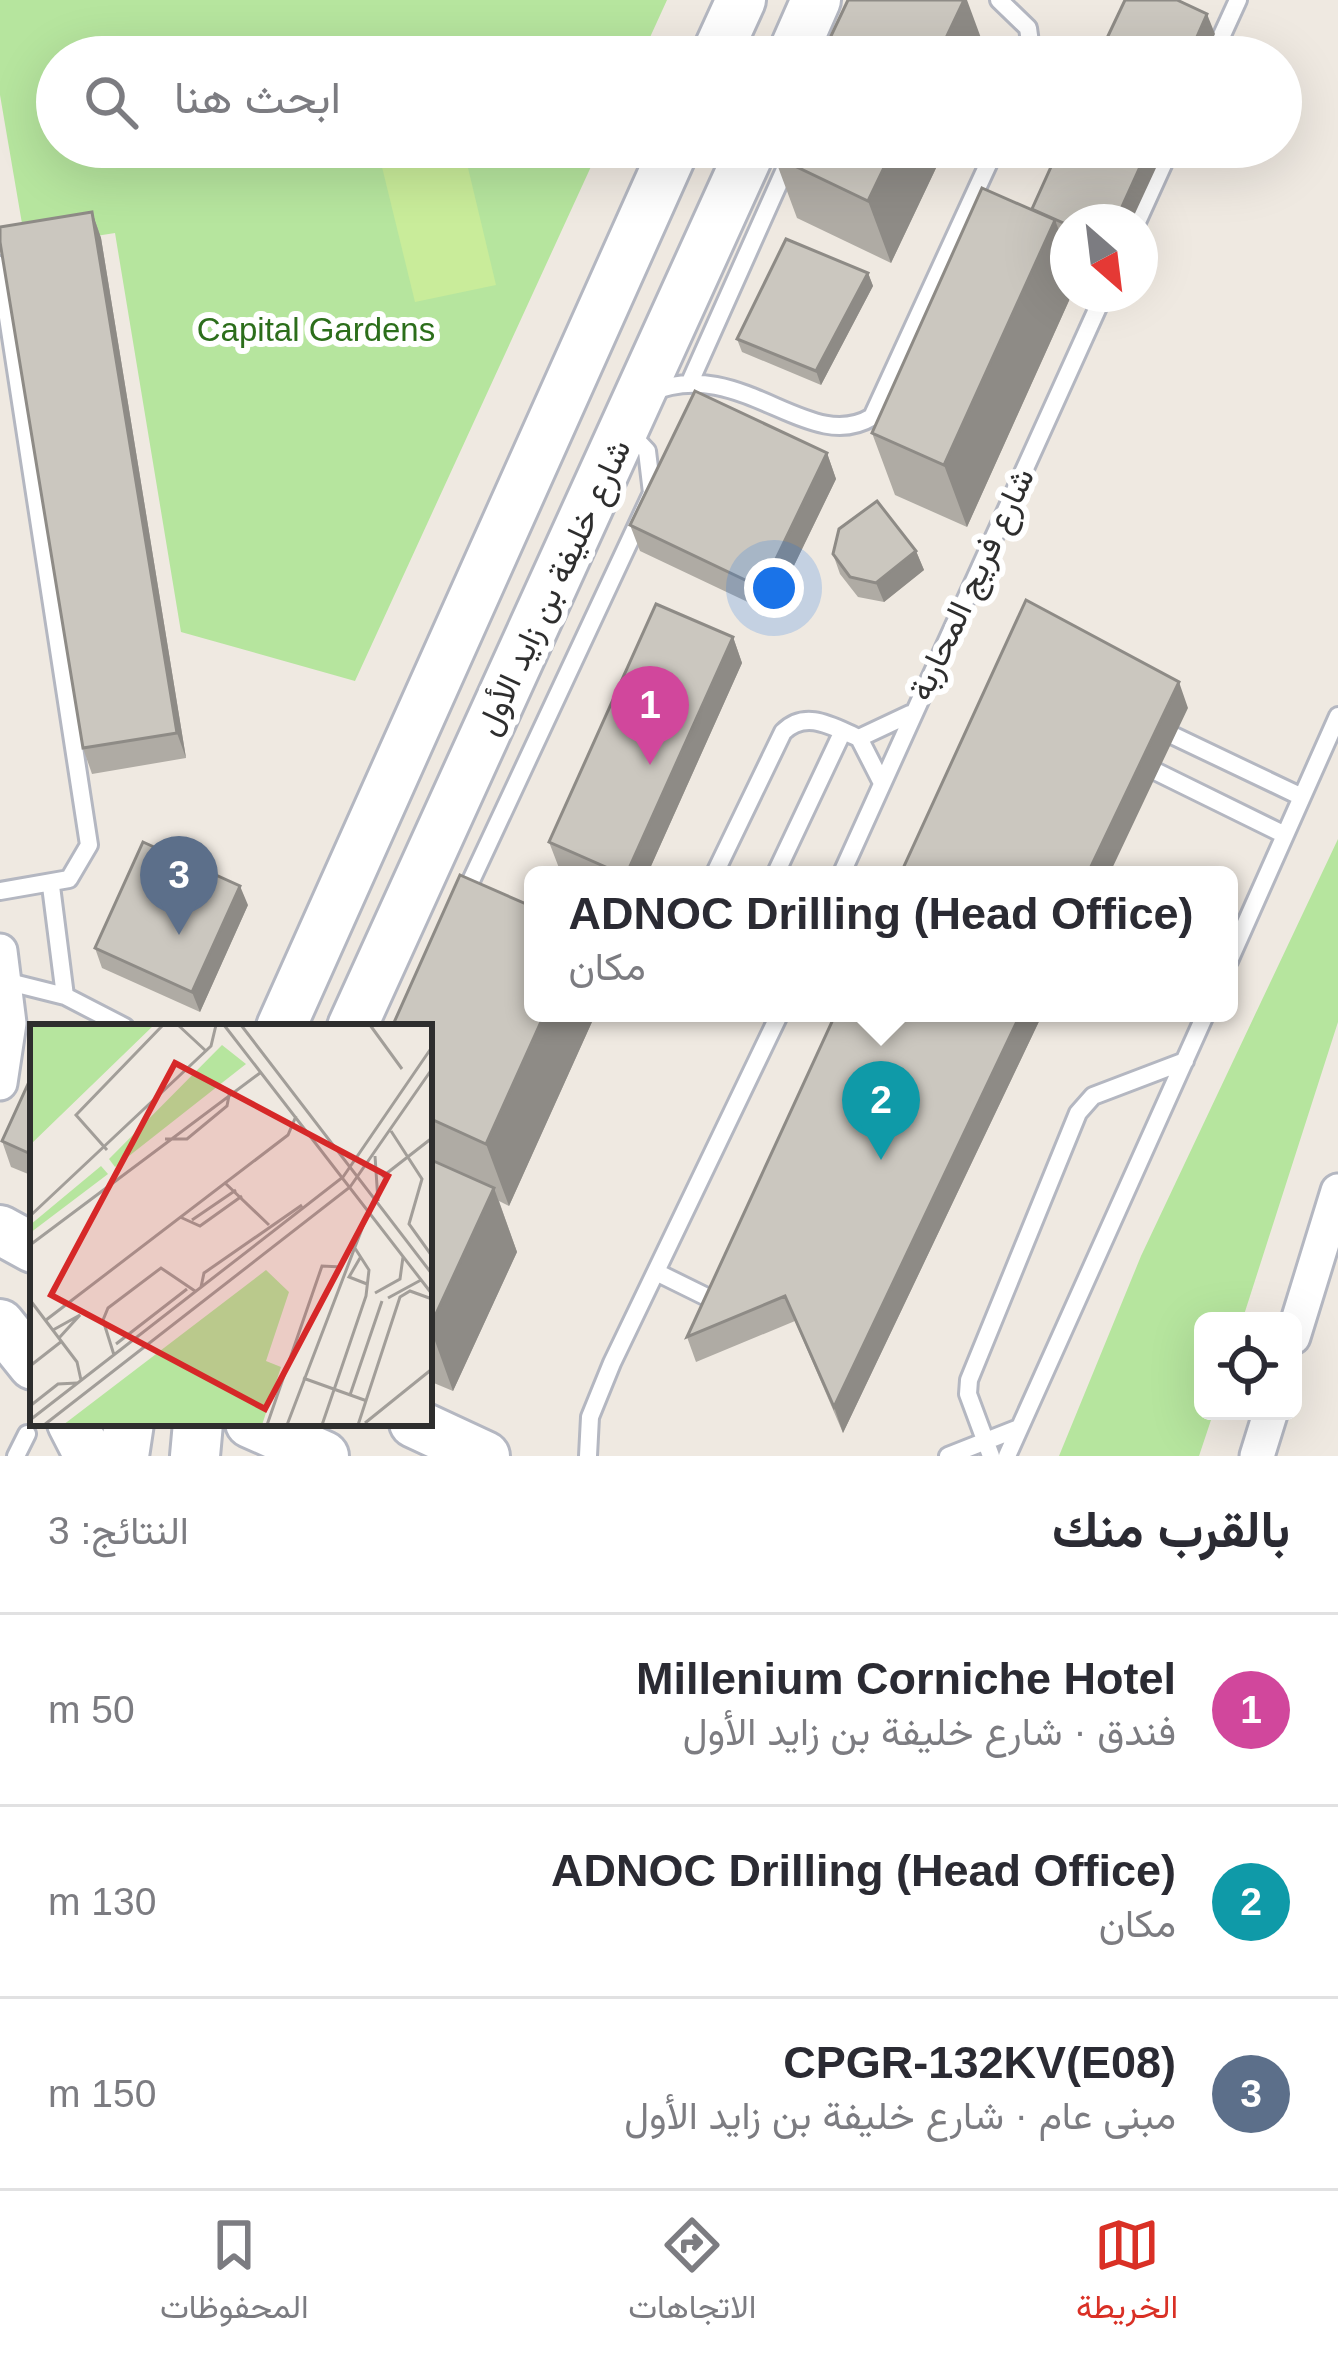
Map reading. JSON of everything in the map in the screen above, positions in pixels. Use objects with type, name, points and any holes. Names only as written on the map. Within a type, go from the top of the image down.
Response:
[{"type":"main road","points":[[725,36],[741,0]]},
{"type":"main road","points":[[800,36],[816,0]]},
{"type":"main road","name":"شارع خليفة بن زايد الأول","points":[[282,1024],[666,168]]},
{"type":"main road","name":"شارع خليفة بن زايد الأول","points":[[353,1024],[743,168]]},
{"type":"main road","points":[[0,1303],[30,1318]]},
{"type":"main road","points":[[0,1324],[30,1361]]},
{"type":"main road","points":[[124,1456],[129,1426]]},
{"type":"main road","points":[[195,1456],[198,1426]]},
{"type":"main road","points":[[257,1426],[324,1456]]},
{"type":"main road","points":[[420,1426],[485,1456]]},
{"type":"main road","points":[[49,1428],[88,1456]]},
{"type":"street","points":[[0,1083],[2,966]]},
{"type":"street","points":[[1301,1312],[1338,1191]]},
{"type":"street","points":[[1257,1456],[1267,1420]]},
{"type":"lane","points":[[999,0],[1028,28],[1029,36]]},
{"type":"lane","points":[[1222,36],[1238,0]]},
{"type":"lane","points":[[690,382],[786,168]]},
{"type":"lane","points":[[449,928],[652,493],[647,452],[634,412],[690,382],[739,389],[828,428],[858,425],[872,417],[987,168]]},
{"type":"lane","points":[[1145,204],[1161,168]]},
{"type":"lane","points":[[0,265],[89,845],[79,870],[51,886],[0,891]]},
{"type":"lane","name":"شارع فريج المحاربة","points":[[845,866],[1096,312]]},
{"type":"lane","points":[[718,866],[788,726],[811,720],[851,734],[910,714]]},
{"type":"lane","points":[[1238,941],[1336,728]]},
{"type":"lane","points":[[851,734],[880,782]]},
{"type":"lane","points":[[780,866],[851,734]]},
{"type":"lane","points":[[1174,736],[1302,797]]},
{"type":"lane","points":[[1157,772],[1285,835]]},
{"type":"lane","points":[[51,886],[65,996]]},
{"type":"lane","points":[[458,908],[487,899]]},
{"type":"lane","points":[[2,966],[119,1024]]},
{"type":"lane","points":[[588,1456],[597,1398],[776,1022]]},
{"type":"lane","points":[[1007,1456],[1202,1022]]},
{"type":"lane","points":[[988,1449],[968,1394],[969,1380],[1078,1113],[1093,1096],[1185,1061]]},
{"type":"lane","points":[[656,1273],[723,1305]]},
{"type":"lane","points":[[16,1456],[49,1428]]},
{"type":"lane","points":[[949,1456],[988,1449],[1019,1428]]},
{"type":"green space","name":"Capital Gardens","points":[[0,0],[667,0],[651,36],[36,36],[36,168],[590,168],[355,681],[181,632],[115,233],[26,247],[0,95]]},
{"type":"green space","points":[[382,168],[468,168],[496,285],[415,302]]},
{"type":"green space","points":[[1338,839],[1338,1022],[1245,1312],[1194,1312],[1194,1420],[1211,1420],[1199,1456],[1059,1456],[1141,1256]]},
{"type":"building","points":[[848,0],[964,0],[947,36],[831,36]]},
{"type":"building","points":[[1125,0],[1177,0],[1207,14],[1197,36],[1108,36]]},
{"type":"building","points":[[799,168],[884,168],[868,201]]},
{"type":"building","points":[[1051,168],[1139,168],[1123,204],[1050,204],[1050,217],[1032,209]]},
{"type":"building","points":[[982,188],[1050,218],[1050,231],[944,465],[872,433]]},
{"type":"building","points":[[92,212],[177,733],[83,748],[0,227]]},
{"type":"building","points":[[786,239],[868,273],[816,371],[737,339]]},
{"type":"building","points":[[695,391],[827,453],[762,588],[630,525]]},
{"type":"building","points":[[877,501],[916,551],[876,583],[850,577],[833,554],[839,529]]},
{"type":"building","points":[[1026,600],[1179,682],[1091,866],[904,866]]},
{"type":"building","points":[[656,604],[733,637],[630,866],[604,866],[549,842]]},
{"type":"building","points":[[143,842],[240,886],[192,992],[95,948]]},
{"type":"building","points":[[460,875],[524,903],[524,1022],[541,1022],[486,1144],[432,1119],[432,1024],[393,1024]]},
{"type":"building","points":[[832,1022],[1017,1022],[834,1407],[785,1296],[687,1337]]},
{"type":"building","points":[[30,1080],[30,1154],[2,1141]]},
{"type":"building","points":[[432,1160],[494,1188],[432,1323]]},
{"type":"place","name":"Millenium Corniche Hotel","points":[[650,765]]},
{"type":"place","name":"CPGR-132KV(E08)","points":[[179,935]]},
{"type":"place","name":"ADNOC Drilling (Head Office)","points":[[881,1160]]}]
